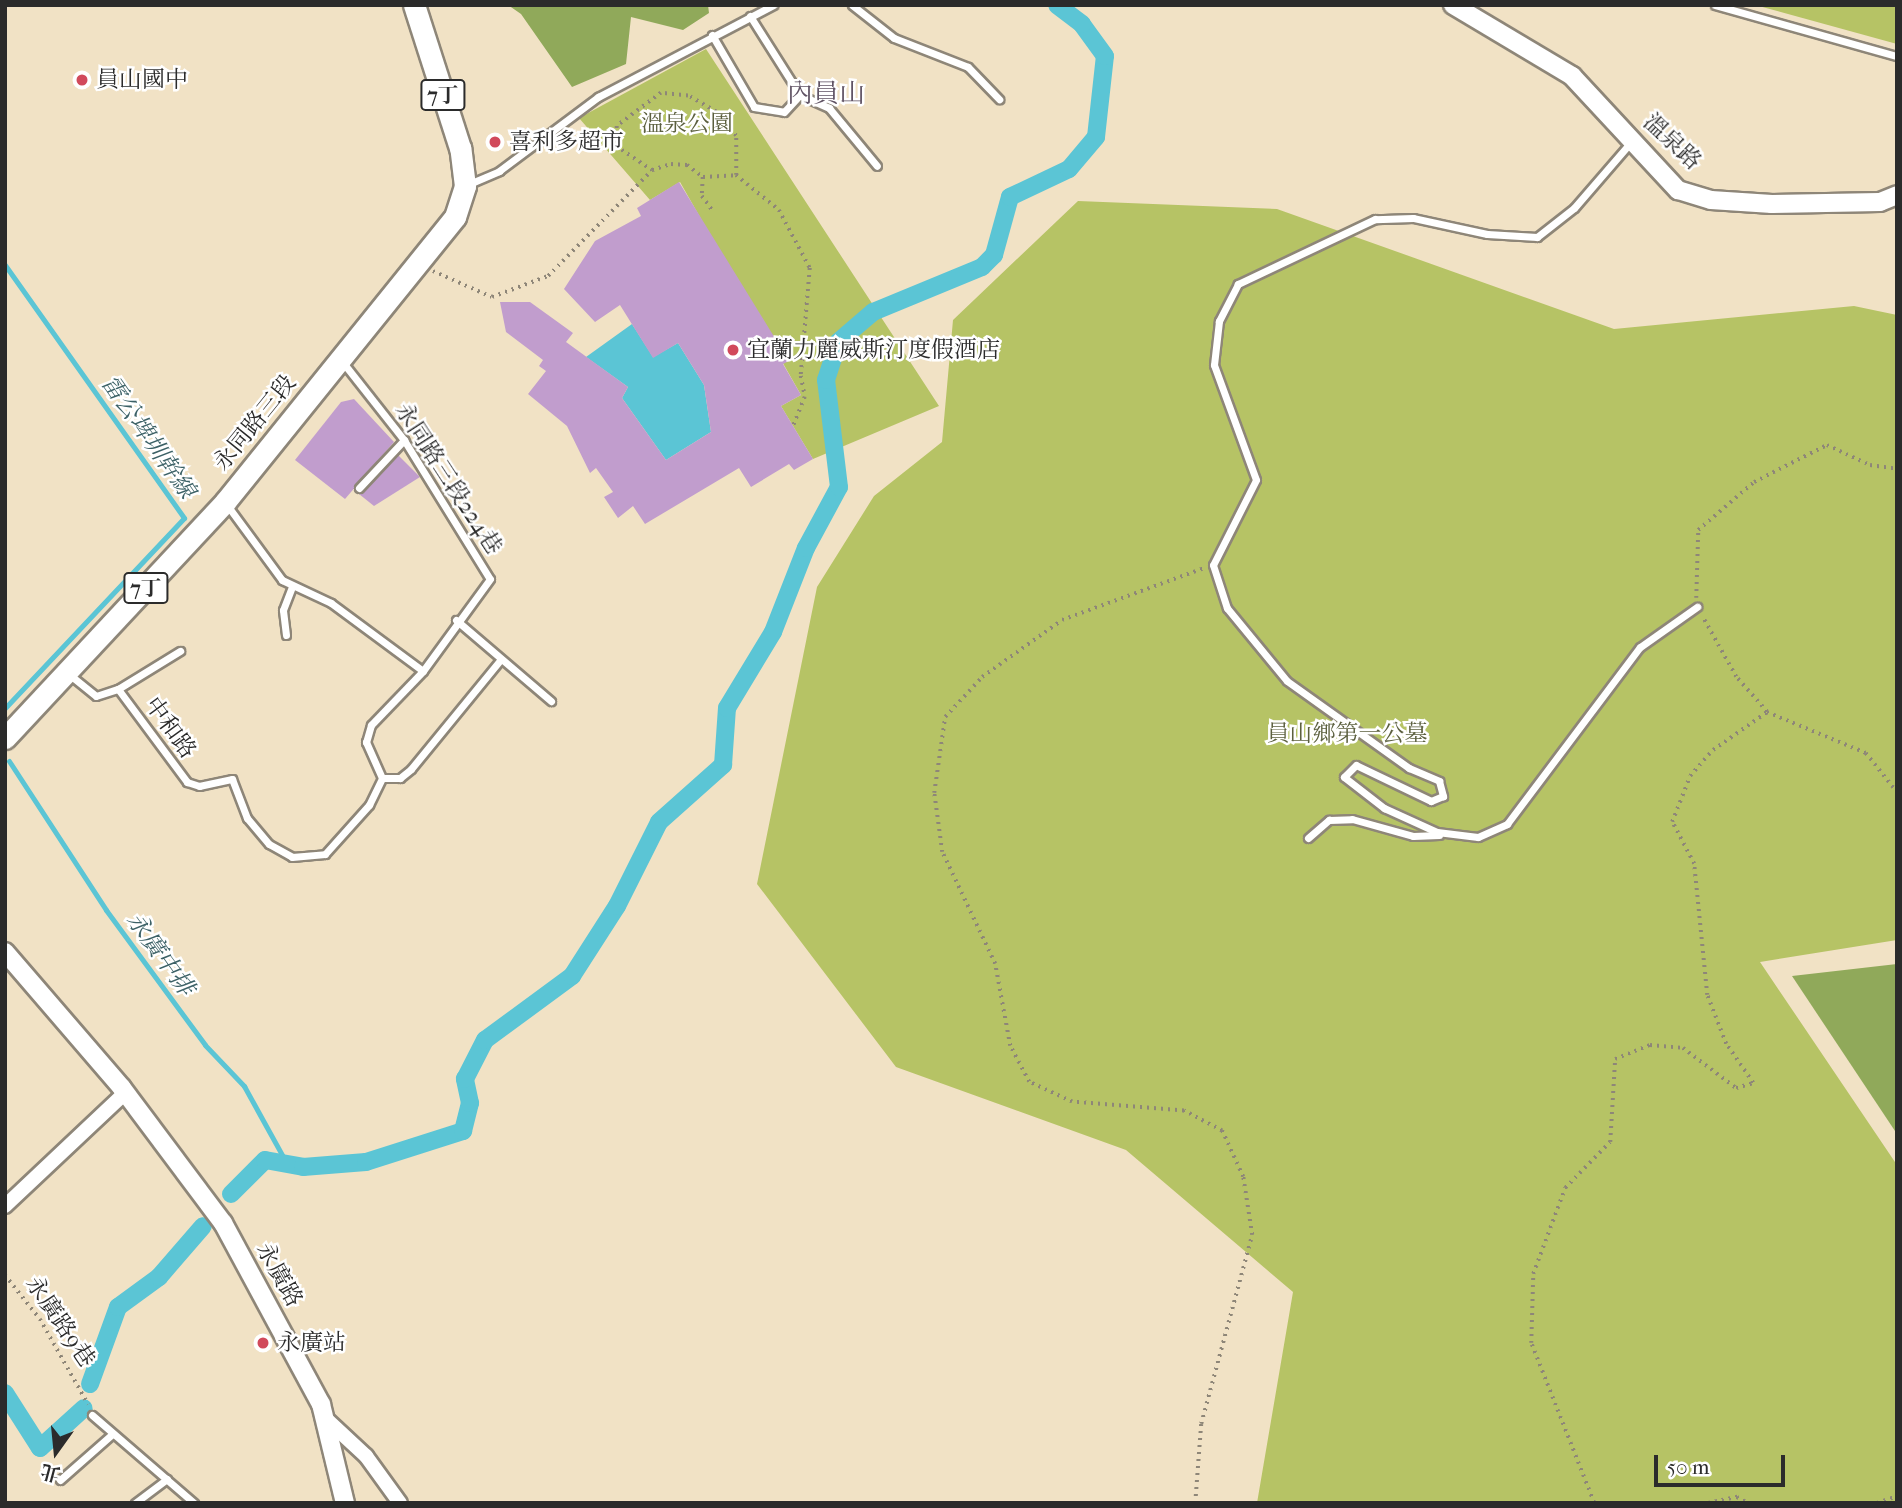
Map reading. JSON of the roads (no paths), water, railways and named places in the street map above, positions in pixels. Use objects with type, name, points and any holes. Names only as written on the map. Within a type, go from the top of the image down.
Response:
[{"type":"main road","name":"7丁","points":[[412,7],[460,148],[465,186]]},
{"type":"main road","name":"永同路三段","points":[[5,738],[225,502],[419,265],[455,217],[465,186]]},
{"type":"street","name":"溫泉路","points":[[1452,5],[1572,76],[1678,190],[1711,200],[1880,202],[1897,195]]},
{"type":"street","name":"永廣路","points":[[5,953],[125,1093],[223,1223],[325,1418],[345,1503]]},
{"type":"street","points":[[5,1206],[125,1093]]},
{"type":"street","points":[[325,1418],[366,1456],[400,1503]]},
{"type":"lane","points":[[465,186],[499,171],[598,97],[773,5]]},
{"type":"lane","points":[[852,5],[894,38],[968,67],[999,99]]},
{"type":"lane","points":[[1715,5],[1897,56]]},
{"type":"lane","points":[[750,16],[800,96],[830,108],[877,166]]},
{"type":"lane","points":[[712,35],[754,107],[784,112],[800,96]]},
{"type":"lane","points":[[1454,834],[1384,808],[1344,777],[1356,765],[1431,801],[1443,796],[1440,781],[1409,768],[1287,681],[1227,608],[1213,565],[1237,527],[1256,480],[1214,365],[1219,321],[1238,284],[1375,219],[1413,218],[1487,234],[1538,237],[1574,208],[1631,142]]},
{"type":"lane","name":"永同路三段224巷","points":[[340,359],[404,440],[490,579],[456,621]]},
{"type":"lane","points":[[359,488],[404,440]]},
{"type":"lane","points":[[225,502],[292,587],[331,603],[423,671]]},
{"type":"lane","points":[[286,635],[283,610],[292,587]]},
{"type":"lane","points":[[1308,838],[1329,820],[1352,818],[1413,836],[1454,834],[1478,837],[1507,824],[1640,647],[1697,607]]},
{"type":"lane","points":[[501,659],[411,769],[400,778],[382,778],[366,742],[371,725],[423,671],[456,621],[551,701]]},
{"type":"lane","points":[[118,689],[180,650]]},
{"type":"lane","name":"中和路","points":[[66,672],[96,696],[118,689],[187,782],[199,786],[232,779],[247,818],[269,844],[292,857],[325,854],[369,806],[382,778]]},
{"type":"lane","points":[[92,1415],[111,1435],[193,1502]]},
{"type":"lane","points":[[60,1480],[111,1435]]},
{"type":"lane","points":[[135,1503],[167,1479]]},
{"type":"water","points":[[632,324],[653,357],[678,343],[704,385],[711,432],[666,460],[622,398],[628,387],[586,357]]},
{"type":"waterway","points":[[231,1194],[265,1160],[303,1167],[366,1162],[463,1131],[470,1103],[465,1079],[485,1040],[572,976],[617,906],[659,822],[723,765],[727,708],[773,632],[806,548],[839,487],[826,380],[838,342],[873,312],[982,267],[994,255],[1010,197],[1069,169],[1096,137],[1105,56],[1082,24],[1057,5]]},
{"type":"waterway","name":"雷公埤圳幹線","points":[[5,265],[184,518],[5,708]]},
{"type":"waterway","name":"永廣中排","points":[[9,761],[106,910],[205,1045],[244,1086],[287,1164]]},
{"type":"waterway","points":[[90,1384],[118,1307],[159,1277],[203,1226]]},
{"type":"waterway","points":[[5,1393],[40,1448],[84,1408]]},
{"type":"place","name":"員山國中","points":[[82,80]]},
{"type":"place","name":"喜利多超市","points":[[495,142]]},
{"type":"place","name":"宜蘭力麗威斯汀度假酒店","points":[[733,350]]},
{"type":"place","name":"永廣站","points":[[263,1343]]},
{"type":"district","name":"內員山","points":[[826,94]]},
{"type":"park label","name":"溫泉公園","points":[[687,124]]},
{"type":"park label","name":"員山鄉第一公墓","points":[[1347,734]]}]
